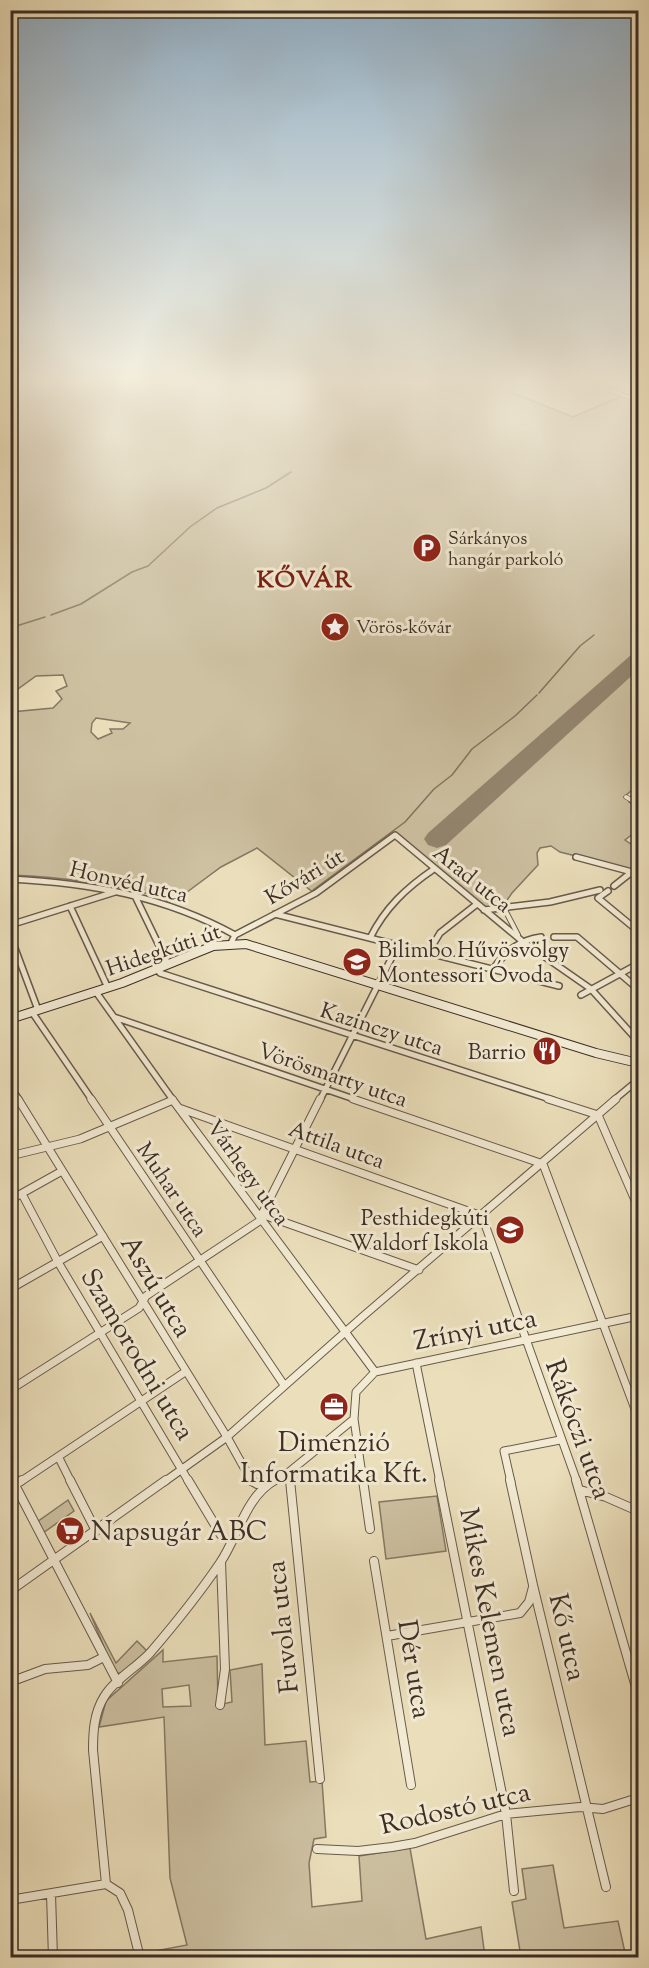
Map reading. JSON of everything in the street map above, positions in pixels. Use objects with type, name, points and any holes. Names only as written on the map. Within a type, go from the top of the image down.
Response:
[{"type":"main road","name":"Hidegkúti út","points":[[10,1018],[97,993],[158,970],[204,949],[231,943],[252,945],[604,1055],[639,1063]]},
{"type":"street","points":[[626,797],[639,803]]},
{"type":"street","name":"Arad utca","points":[[395,835],[484,910],[591,989],[639,1041]]},
{"type":"street","name":"Kővári út","points":[[235,935],[316,893],[395,835]]},
{"type":"street","points":[[576,857],[632,872]]},
{"type":"street","points":[[614,886],[639,867]]},
{"type":"street","points":[[370,938],[389,904],[402,891],[434,869]]},
{"type":"street","name":"Honvéd utca","points":[[10,879],[44,880],[116,891],[183,908],[235,935]]},
{"type":"street","points":[[484,910],[550,902],[600,890]]},
{"type":"street","points":[[10,925],[116,891]]},
{"type":"street","points":[[608,891],[598,898],[639,931]]},
{"type":"street","points":[[135,896],[168,964]]},
{"type":"street","points":[[428,953],[440,933],[477,904]]},
{"type":"street","points":[[70,906],[108,988]]},
{"type":"street","points":[[504,908],[520,938]]},
{"type":"street","points":[[275,914],[559,986]]},
{"type":"street","name":"Muhar utca","points":[[10,935],[34,1012],[109,1128],[284,1385]]},
{"type":"street","points":[[231,943],[235,935]]},
{"type":"street","points":[[493,969],[505,952],[520,938],[541,937]]},
{"type":"street","points":[[554,937],[577,937],[639,989]]},
{"type":"street","points":[[10,1390],[139,1308],[146,1296],[261,1217],[398,945]]},
{"type":"street","points":[[581,995],[639,964]]},
{"type":"street","name":"Kazinczy utca","points":[[158,970],[352,1036],[598,1115]]},
{"type":"street","name":"Várhegy utca","points":[[97,993],[112,1017],[375,1372]]},
{"type":"street","name":"Vörösmarty utca","points":[[112,1017],[543,1164]]},
{"type":"street","points":[[632,1033],[639,1029]]},
{"type":"street","points":[[10,1591],[55,1562],[227,1437],[284,1385],[639,1080]]},
{"type":"street","name":"Aszú utca","points":[[10,1086],[254,1484],[280,1476]]},
{"type":"street","points":[[10,1156],[49,1148],[109,1128],[173,1100]]},
{"type":"street","name":"Attila utca","points":[[179,1108],[482,1216]]},
{"type":"street","points":[[598,1115],[639,1207]]},
{"type":"street","points":[[543,1164],[639,1417]]},
{"type":"street","points":[[10,1200],[62,1171]]},
{"type":"street","name":"Szamorodni utca","points":[[22,1194],[58,1262],[221,1535]]},
{"type":"street","name":"Rákóczi utca","points":[[482,1216],[560,1440],[580,1490],[639,1694]]},
{"type":"street","points":[[261,1217],[419,1270]]},
{"type":"street","points":[[10,1289],[103,1236]]},
{"type":"street","name":"Zrínyi utca","points":[[375,1372],[639,1316]]},
{"type":"street","name":"Mikes Kelemen utca","points":[[416,1363],[506,1814],[514,1891]]},
{"type":"street","points":[[118,1683],[13,1486],[59,1458],[185,1372]]},
{"type":"street","points":[[370,1529],[354,1419],[356,1392],[375,1372]]},
{"type":"street","points":[[106,1884],[93,1730],[98,1707],[105,1695],[148,1654],[220,1562],[253,1501],[268,1484],[289,1472],[354,1419]]},
{"type":"street","name":"Kő utca","points":[[560,1440],[504,1451],[533,1585],[606,1887]]},
{"type":"street","points":[[59,1458],[96,1531]]},
{"type":"street","name":"Fuvola utca","points":[[289,1472],[320,1779]]},
{"type":"street","points":[[580,1490],[606,1497],[639,1511]]},
{"type":"street","name":"Dér utca","points":[[374,1561],[411,1785]]},
{"type":"street","points":[[220,1562],[225,1669],[220,1705]]},
{"type":"street","points":[[387,1636],[520,1613],[529,1602],[533,1585]]},
{"type":"street","points":[[10,1682],[32,1672],[58,1667],[92,1665],[104,1657]]},
{"type":"street","name":"Rodostó utca","points":[[316,1849],[358,1851],[415,1843],[506,1814],[586,1808],[603,1809],[639,1798]]},
{"type":"street","points":[[10,1900],[106,1884],[120,1893],[128,1910],[140,1958]]},
{"type":"street","points":[[51,1894],[53,1958]]},
{"type":"shaded area","points":[[11,476],[638,476],[638,785],[624,797],[638,805],[638,830],[625,840],[638,849],[638,865],[631,870],[560,852],[551,846],[540,848],[537,853],[538,865],[503,906],[485,909],[395,834],[314,893],[257,848],[221,867],[175,901],[170,899],[170,903],[161,901],[161,897],[143,892],[105,885],[68,879],[11,875],[11,712],[53,708],[62,699],[56,691],[67,686],[63,675],[36,676],[11,694]],"holes":[[[96,718],[130,723],[123,729],[110,729],[112,733],[98,739],[91,732],[92,723]]]},
{"type":"shaded area","points":[[437,1496],[446,1551],[386,1559],[379,1502]]},
{"type":"shaded area","points":[[68,1500],[74,1511],[43,1533],[37,1522]]},
{"type":"shaded area","points":[[90,1613],[116,1663],[137,1641],[149,1653],[123,1675],[114,1671]]},
{"type":"shaded area","points":[[163,1650],[163,1662],[217,1656],[218,1705],[232,1702],[230,1670],[262,1664],[265,1745],[306,1741],[310,1782],[322,1781],[326,1837],[314,1839],[309,1863],[312,1907],[362,1901],[359,1856],[410,1848],[426,1939],[481,1927],[485,1957],[140,1957],[139,1954],[187,1945],[170,1878],[164,1717],[99,1727],[106,1701]],"holes":[[[189,1685],[191,1706],[163,1707],[162,1689]]]},
{"type":"shaded area","points":[[553,1865],[564,1928],[618,1921],[626,1957],[521,1957],[512,1902],[526,1899],[522,1869]]},
{"type":"waterway","points":[[51,615],[81,604],[132,572],[148,566],[190,527],[217,508],[266,488],[285,476]]},
{"type":"waterway","points":[[10,628],[45,617]]},
{"type":"waterway","points":[[539,693],[580,646],[594,635]]},
{"type":"waterway","points":[[313,890],[405,822],[434,789],[452,775],[472,749],[515,716],[537,695]]},
{"type":"waterway","points":[[239,936],[275,918]]},
{"type":"runway","points":[[437,839],[638,659]]},
{"type":"place","name":"Sárkányos hangár parkoló","points":[[427,548]]},
{"type":"place","name":"Vörös-kővár","points":[[335,627]]},
{"type":"place","name":"Bilimbo Hűvösvölgy Montessori Óvoda","points":[[357,962]]},
{"type":"place","name":"Barrio","points":[[547,1051]]},
{"type":"place","name":"Pesthidegkúti Waldorf Iskola","points":[[510,1230]]},
{"type":"place","name":"Dimenzió Informatika Kft.","points":[[334,1407]]},
{"type":"place","name":"Napsugár ABC","points":[[70,1531]]},
{"type":"district","name":"KŐVÁR","points":[[305,579]]}]
